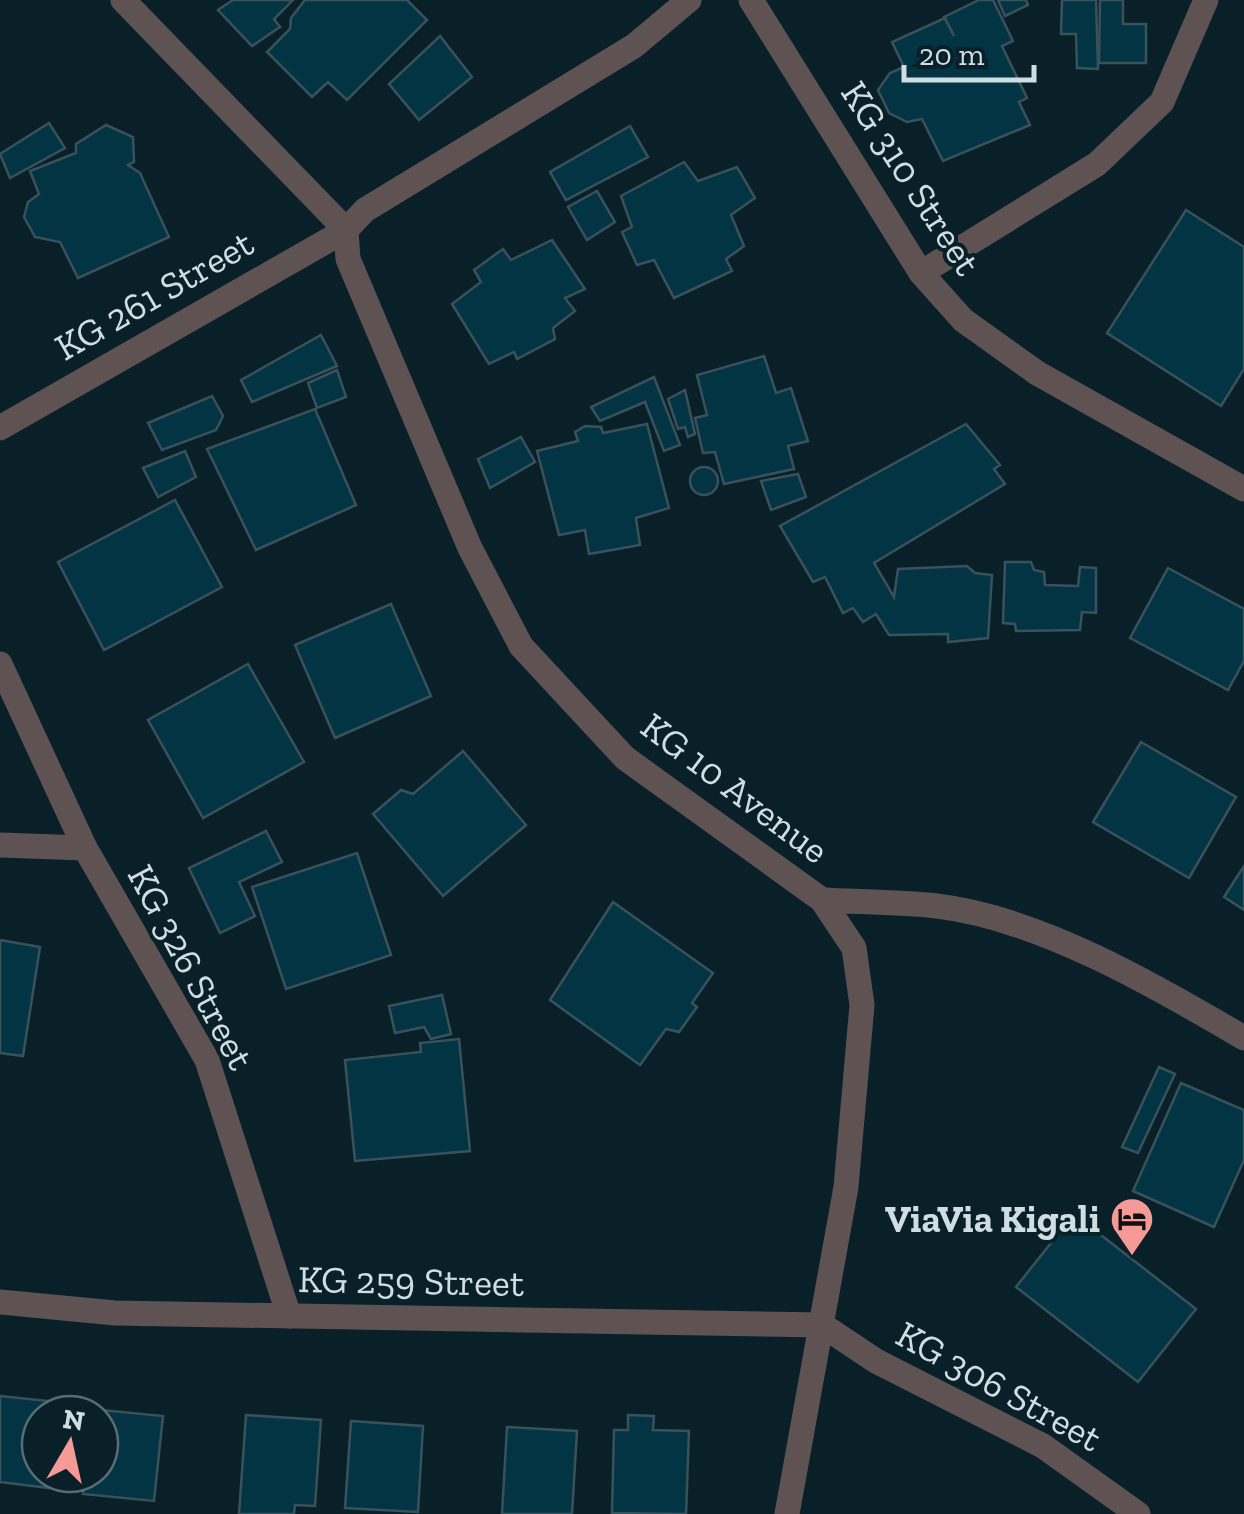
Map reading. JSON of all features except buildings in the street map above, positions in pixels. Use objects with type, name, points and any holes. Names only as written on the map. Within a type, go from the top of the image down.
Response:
[{"type":"street","points":[[123,0],[346,230],[365,210],[634,46],[689,0]]},
{"type":"street","name":"KG 310 Street","points":[[751,0],[921,273],[963,320],[1037,373],[1244,489]]},
{"type":"street","points":[[921,273],[1098,164],[1162,102],[1206,0]]},
{"type":"street","name":"KG 261 Street","points":[[0,428],[346,230]]},
{"type":"street","name":"KG 10 Avenue","points":[[346,230],[348,259],[470,548],[521,646],[625,758],[822,900],[854,948],[862,1005],[846,1186],[788,1514]]},
{"type":"street","name":"KG 326 Street","points":[[0,664],[85,848],[207,1060],[289,1316]]},
{"type":"street","points":[[0,844],[85,848]]},
{"type":"street","points":[[822,900],[938,906],[1006,923],[1104,962],[1244,1038]]},
{"type":"street","name":"KG 259 Street","points":[[0,1302],[115,1313],[822,1325]]},
{"type":"street","name":"KG 306 Street","points":[[822,1325],[876,1361],[1042,1446],[1138,1514]]},
{"type":"place","name":"ViaVia Kigali","points":[[1132,1257]]}]
